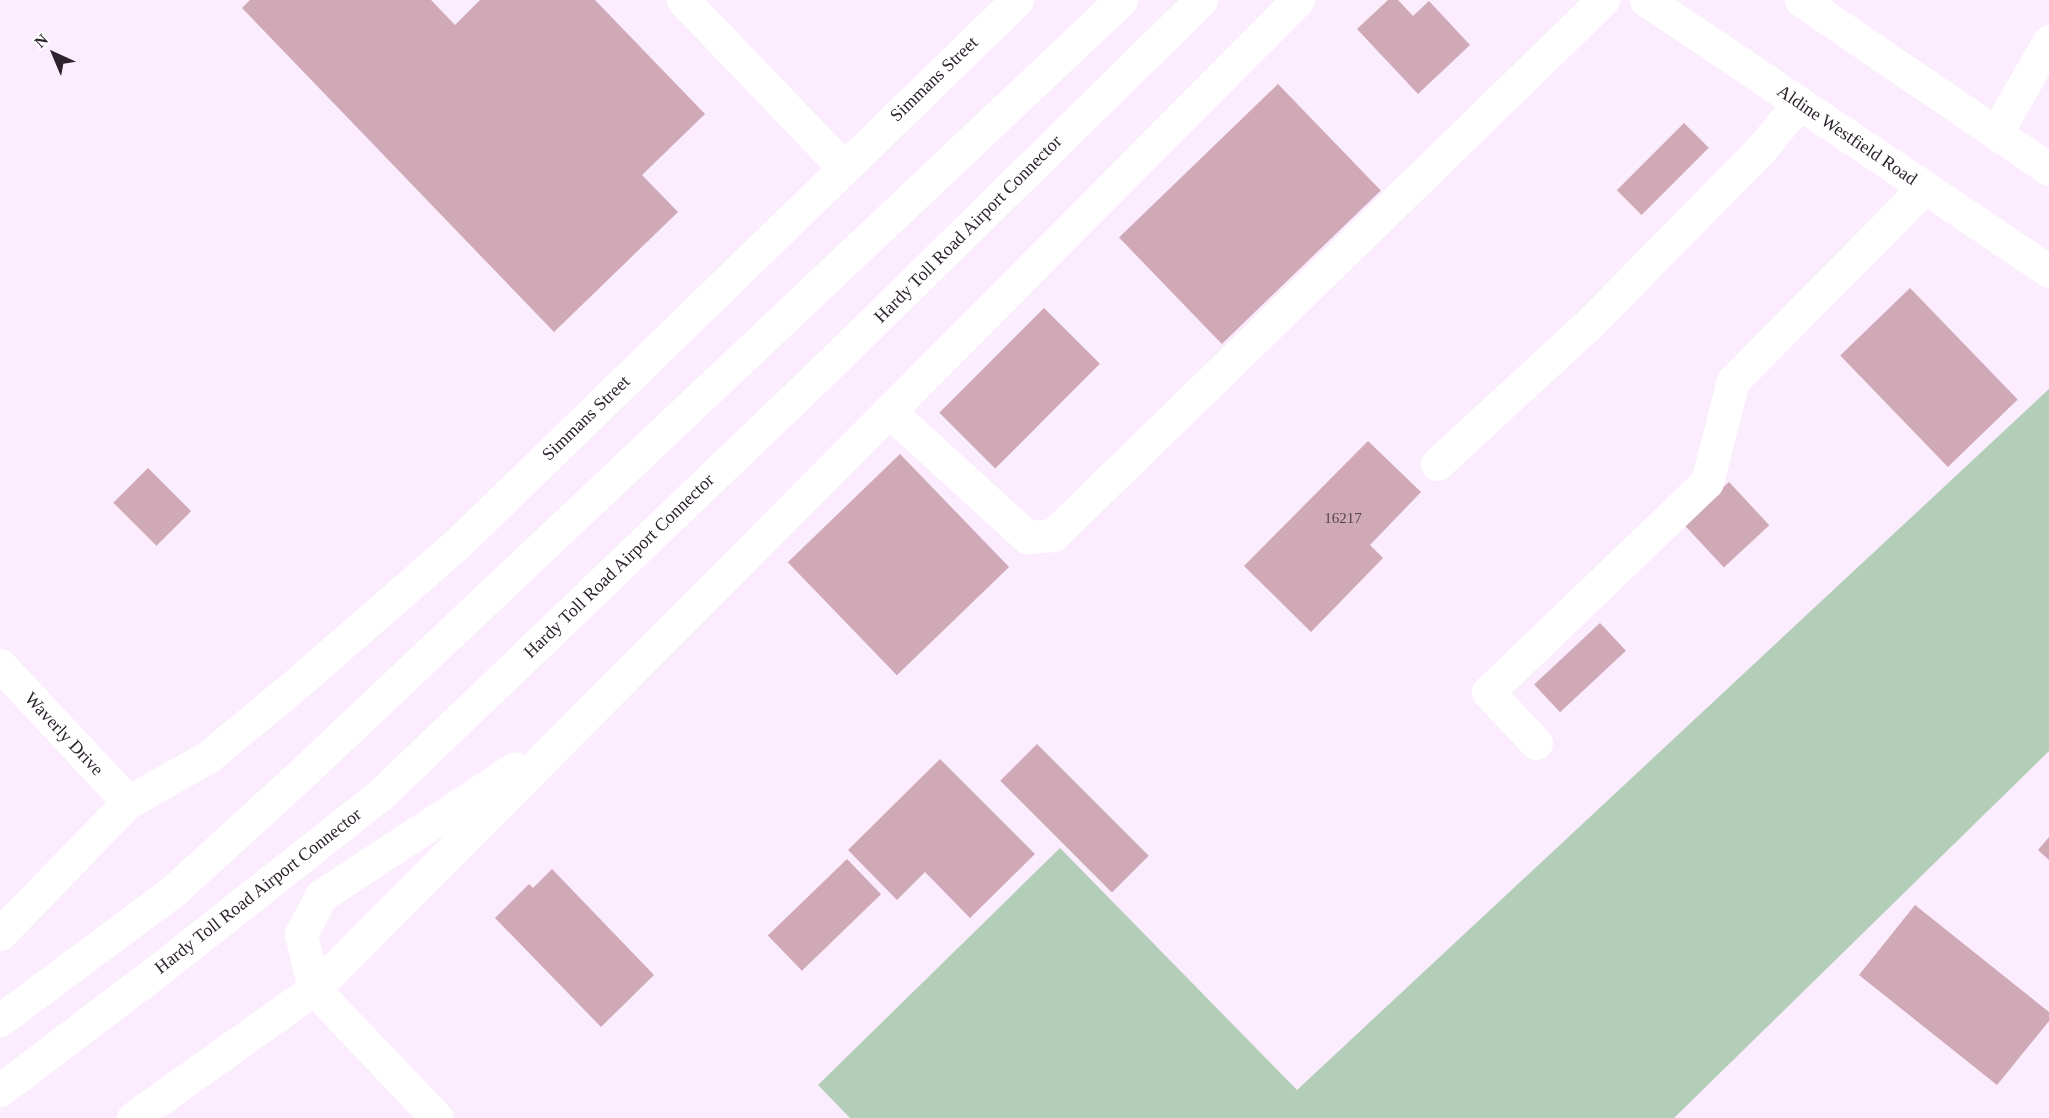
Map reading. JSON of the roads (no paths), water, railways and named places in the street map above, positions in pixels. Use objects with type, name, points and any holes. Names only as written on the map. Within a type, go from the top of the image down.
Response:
[{"type":"main road","points":[[683,0],[843,167]]},
{"type":"main road","name":"Simmans Street","points":[[0,934],[128,802],[208,757],[457,544],[1017,0]]},
{"type":"main road","points":[[0,1020],[172,892],[274,799],[1121,0]]},
{"type":"main road","name":"Hardy Toll Road Airport Connector","points":[[0,1090],[162,967],[381,794],[825,369],[1201,0]]},
{"type":"main road","points":[[134,1118],[314,989],[572,730],[899,421],[1298,0]]},
{"type":"main road","name":"Aldine Westfield Road","points":[[1646,0],[2049,271]]},
{"type":"main road","points":[[1801,0],[2049,169]]},
{"type":"main road","points":[[899,421],[1027,537],[1053,535],[1591,3]]},
{"type":"main road","points":[[1996,133],[2049,41]]},
{"type":"main road","points":[[1437,464],[1591,322],[1761,150],[1799,103]]},
{"type":"main road","points":[[1536,743],[1488,692],[1707,482],[1733,381],[1925,187]]},
{"type":"main road","name":"Waverly Drive","points":[[0,665],[128,802]]},
{"type":"main road","points":[[437,1118],[314,989],[301,934],[321,896],[572,730]]}]
